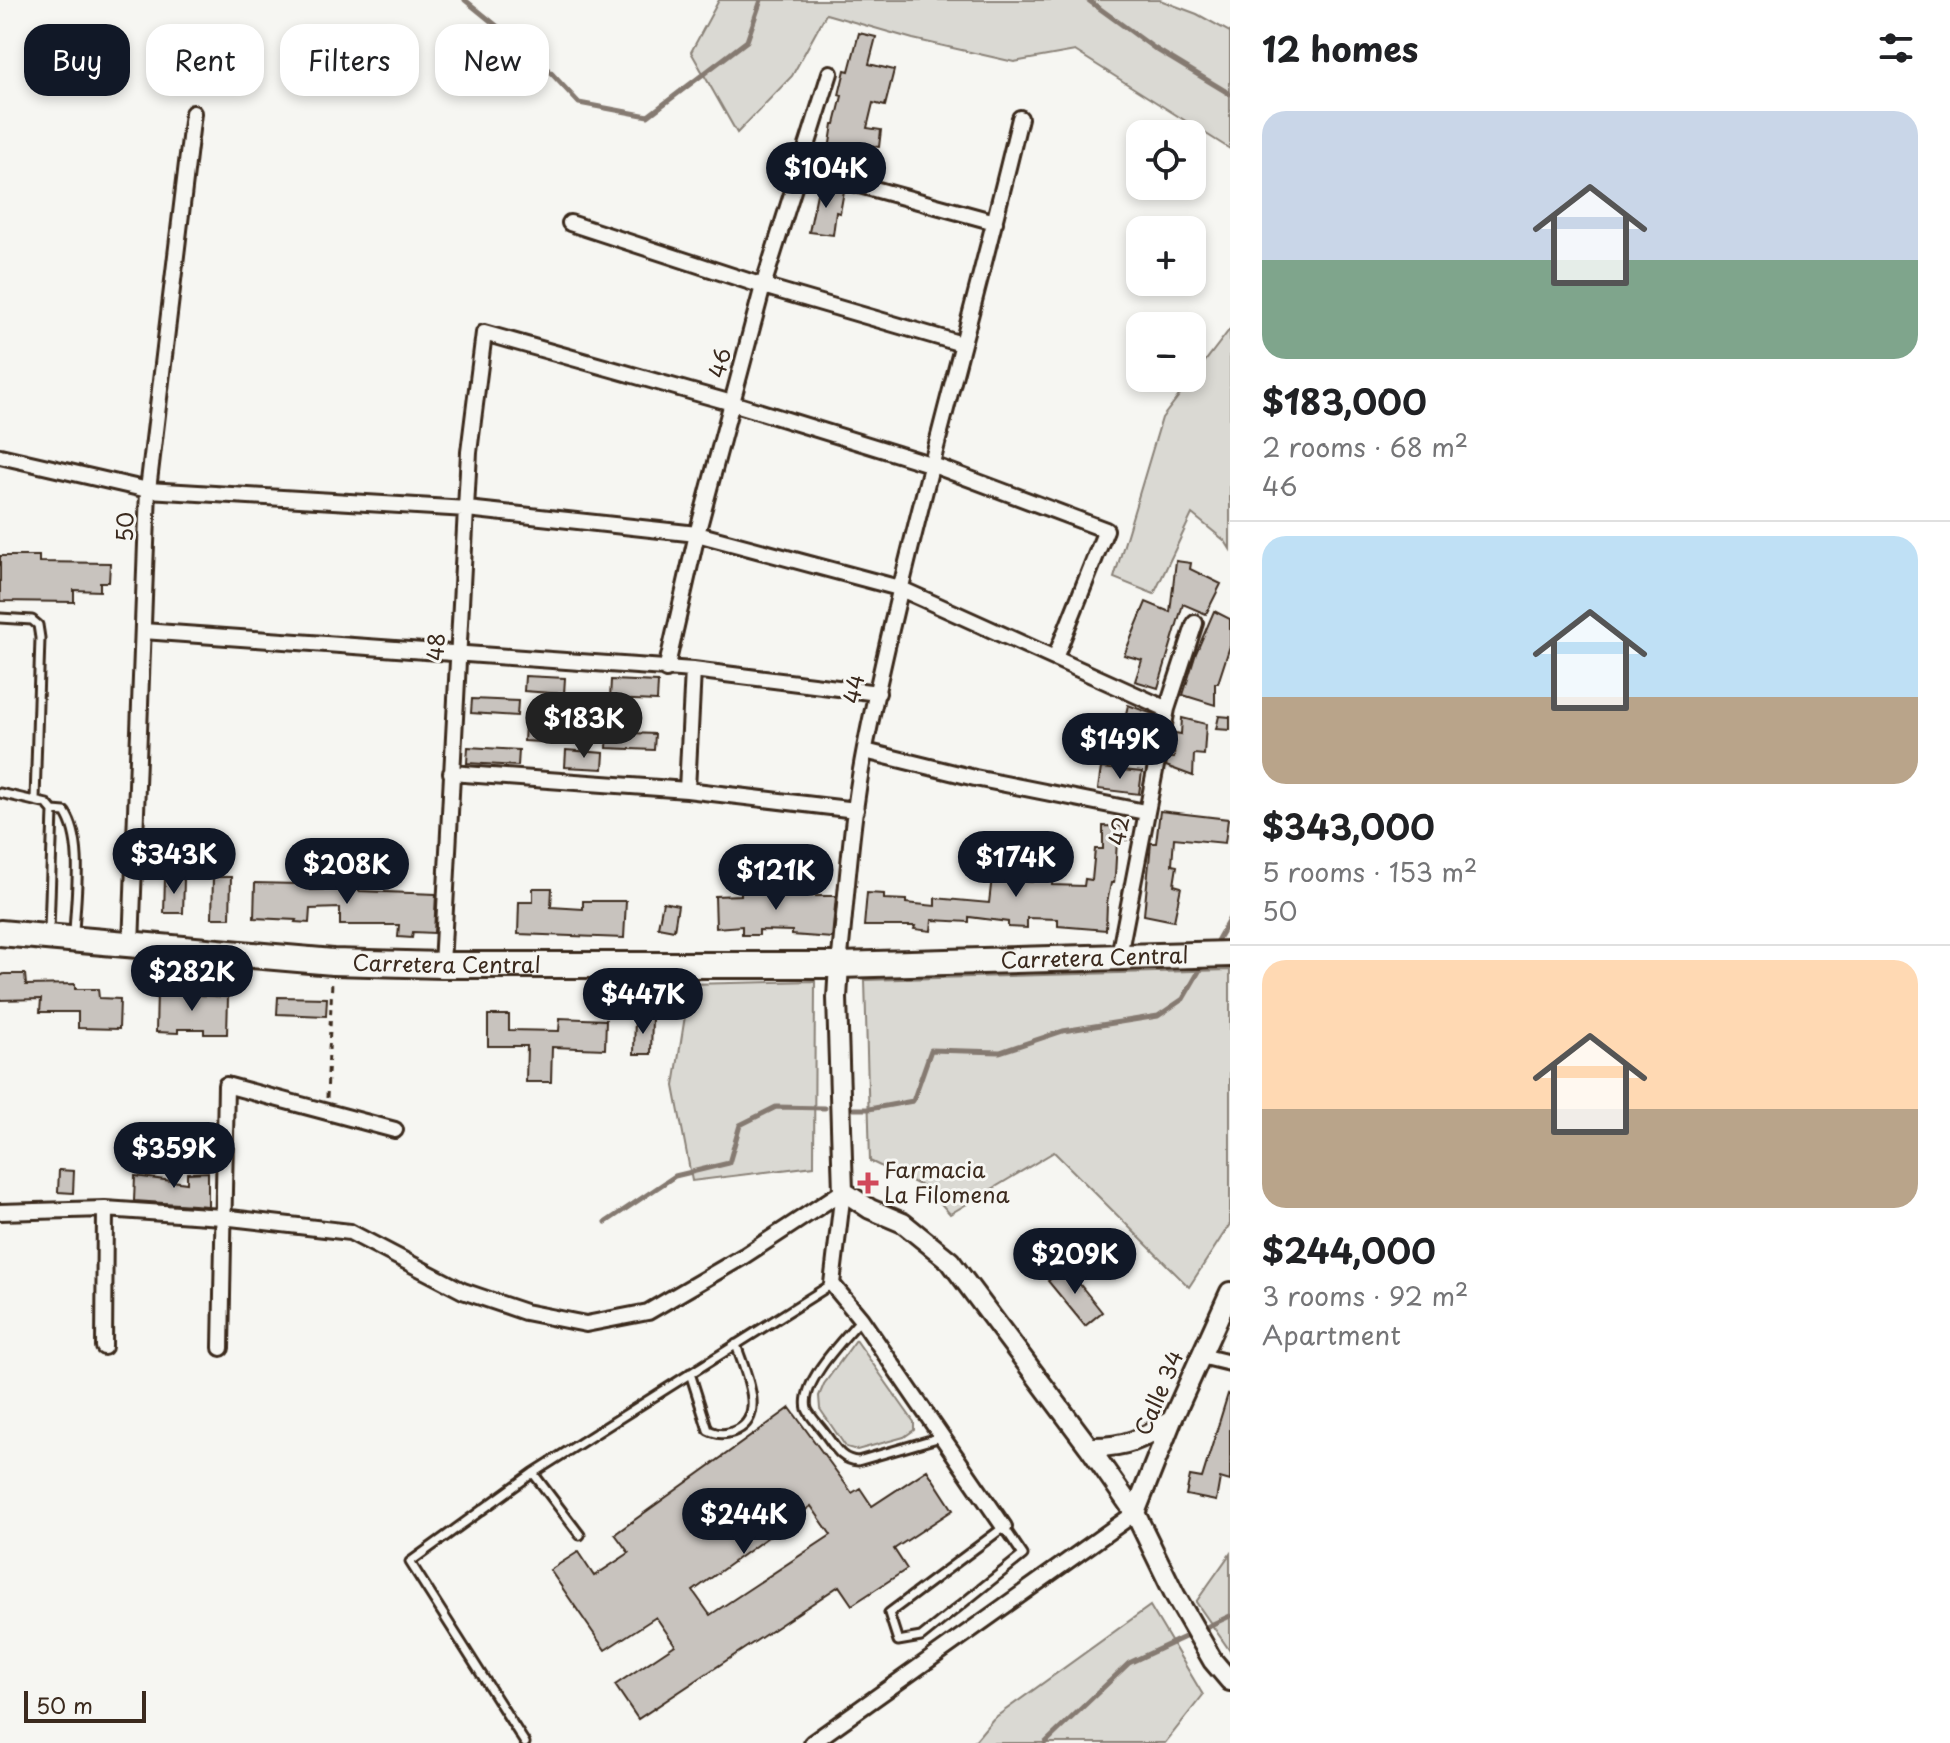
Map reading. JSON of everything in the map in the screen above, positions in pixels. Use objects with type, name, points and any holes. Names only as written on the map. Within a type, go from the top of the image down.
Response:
[{"type":"highway","name":"Carretera Central","points":[[0,933],[333,962],[442,965],[839,965],[1216,954]]},
{"type":"street","name":"46","points":[[666,670],[697,534],[763,286],[830,73]]},
{"type":"street","name":"50","points":[[131,946],[148,490],[193,113]]},
{"type":"street","name":"44","points":[[832,1284],[843,1191],[837,998],[839,965],[865,751],[899,588],[1020,118]]},
{"type":"street","points":[[801,169],[995,222]]},
{"type":"street","points":[[570,223],[763,286],[962,344]]},
{"type":"street","name":"48","points":[[442,965],[469,452],[484,333],[732,403]]},
{"type":"street","points":[[732,403],[933,465],[1106,530],[1055,658]]},
{"type":"street","points":[[0,456],[148,490],[467,509],[697,534],[899,588],[1167,709]]},
{"type":"street","name":"42","points":[[1119,956],[1167,709],[1195,623]]},
{"type":"street","points":[[143,631],[693,670],[878,693]]},
{"type":"street","points":[[687,790],[693,670]]},
{"type":"street","points":[[865,751],[975,778],[1145,812]]},
{"type":"street","points":[[451,773],[687,790],[856,810]]},
{"type":"street","points":[[221,1348],[226,1085],[395,1130]]},
{"type":"street","points":[[0,1212],[105,1209],[222,1217],[350,1232],[463,1291],[525,1312],[586,1324],[648,1312],[744,1256],[843,1191],[870,1209],[903,1223],[950,1261],[1135,1513],[1175,1595],[1213,1661],[1230,1681]]},
{"type":"street","points":[[104,1347],[105,1209]]},
{"type":"street","points":[[832,1284],[861,1319],[1004,1527]]},
{"type":"street","name":"Calle 34","points":[[1135,1513],[1172,1420],[1230,1292]]},
{"type":"street","points":[[1201,1356],[1230,1363]]},
{"type":"street","points":[[1089,1447],[1114,1448],[1144,1438],[1172,1420]]},
{"type":"street","points":[[812,1743],[1135,1513]]},
{"type":"lane","points":[[0,618],[32,620],[38,625],[35,800]]},
{"type":"lane","points":[[0,793],[47,804],[53,811],[49,938]]},
{"type":"lane","points":[[53,811],[65,812],[73,823],[76,845],[74,940]]},
{"type":"lane","points":[[525,1743],[410,1562],[533,1473],[832,1284]]},
{"type":"lane","points":[[861,1319],[815,1375],[807,1409],[839,1454],[849,1460],[858,1461],[943,1436]]},
{"type":"lane","points":[[690,1373],[708,1430],[719,1435],[738,1430],[748,1422],[753,1412],[752,1397],[736,1344]]},
{"type":"lane","points":[[533,1473],[580,1535]]},
{"type":"lane","points":[[1004,1527],[1023,1555],[921,1637],[898,1641],[889,1613],[1004,1527]]},
{"type":"path","points":[[327,1112],[333,962]]},
{"type":"shaded area","points":[[719,0],[1160,0],[1197,14],[1230,32],[1230,149],[1206,134],[1206,120],[1184,120],[1075,51],[1014,62],[913,39],[826,14],[792,76],[737,133],[691,52]]},
{"type":"shaded area","points":[[1230,329],[1230,549],[1225,541],[1192,514],[1154,594],[1114,578],[1162,418],[1182,392],[1206,392],[1206,360]]},
{"type":"shaded area","points":[[1230,970],[1230,1224],[1189,1287],[1054,1152],[950,1214],[928,1189],[870,1161],[865,980]]},
{"type":"shaded area","points":[[815,981],[814,1166],[692,1181],[674,1086],[690,984]]},
{"type":"shaded area","points":[[856,1340],[914,1422],[914,1430],[904,1437],[857,1450],[846,1447],[820,1409],[819,1396],[824,1384]]},
{"type":"shaded area","points":[[1230,1554],[1230,1651],[1196,1602]]},
{"type":"shaded area","points":[[1150,1606],[1203,1695],[1165,1743],[973,1743],[993,1719]]},
{"type":"building","points":[[859,33],[876,37],[869,64],[894,70],[885,106],[873,103],[867,128],[881,130],[879,147],[869,146],[864,175],[822,164],[825,149],[829,150],[845,70],[849,71]]},
{"type":"building","points":[[819,184],[844,191],[840,213],[836,212],[833,235],[809,232]]},
{"type":"building","points":[[0,556],[39,556],[39,562],[110,563],[109,582],[100,582],[100,591],[74,590],[74,602],[0,601]]},
{"type":"building","points":[[1176,561],[1191,563],[1190,569],[1221,584],[1206,614],[1183,604],[1158,688],[1135,681],[1142,660],[1124,655],[1146,602],[1170,612]]},
{"type":"building","points":[[1214,611],[1230,619],[1230,646],[1218,683],[1215,683],[1215,705],[1183,695]]},
{"type":"building","points":[[525,676],[565,678],[564,694],[524,691]]},
{"type":"building","points":[[611,680],[658,682],[657,701],[610,699]]},
{"type":"building","points":[[472,699],[518,701],[517,716],[471,713]]},
{"type":"building","points":[[570,704],[610,705],[609,722],[569,720]]},
{"type":"building","points":[[1128,705],[1156,715],[1143,757],[1117,747],[1128,719],[1125,718]]},
{"type":"building","points":[[1219,716],[1230,717],[1230,730],[1216,729]]},
{"type":"building","points":[[1182,718],[1206,724],[1204,755],[1194,754],[1193,776],[1166,766],[1168,758],[1174,758],[1175,733],[1181,734]]},
{"type":"building","points":[[525,725],[561,727],[560,743],[524,741]]},
{"type":"building","points":[[608,732],[655,734],[654,750],[607,748]]},
{"type":"building","points":[[468,747],[519,750],[518,766],[467,763]]},
{"type":"building","points":[[566,750],[604,753],[603,769],[565,767]]},
{"type":"building","points":[[1101,768],[1142,772],[1139,794],[1098,789]]},
{"type":"building","points":[[1160,811],[1228,819],[1225,843],[1174,838],[1172,865],[1177,866],[1174,885],[1181,887],[1174,921],[1144,915],[1151,843],[1156,843]]},
{"type":"building","points":[[1103,826],[1127,827],[1127,840],[1117,840],[1106,930],[1058,926],[1058,919],[1027,918],[1027,928],[1008,927],[1008,922],[969,917],[969,922],[932,920],[931,931],[914,929],[915,926],[864,926],[867,893],[884,894],[884,899],[935,906],[935,898],[989,903],[992,877],[1032,882],[1033,876],[1052,877],[1052,885],[1084,886],[1085,879],[1092,880],[1095,849],[1103,849]]},
{"type":"building","points":[[298,873],[312,873],[311,890],[359,888],[359,891],[436,894],[434,933],[413,932],[412,938],[398,937],[399,925],[340,925],[340,908],[310,909],[309,923],[254,918],[255,883],[298,884]]},
{"type":"building","points":[[213,877],[231,877],[230,918],[212,918]]},
{"type":"building","points":[[165,878],[184,879],[183,913],[164,913]]},
{"type":"building","points":[[741,884],[788,887],[788,896],[836,896],[832,938],[792,935],[792,931],[759,930],[759,935],[742,935],[742,926],[716,928],[715,896],[741,895]]},
{"type":"building","points":[[533,888],[552,888],[551,907],[583,909],[583,901],[626,901],[624,938],[518,934],[519,902],[533,902]]},
{"type":"building","points":[[663,902],[678,905],[674,930],[658,927]]},
{"type":"building","points":[[25,974],[26,985],[75,984],[75,989],[98,989],[99,998],[120,999],[119,1029],[78,1028],[78,1012],[40,1012],[41,999],[0,1000],[0,976]]},
{"type":"building","points":[[157,992],[228,997],[227,1034],[204,1034],[204,1029],[156,1032]]},
{"type":"building","points":[[278,997],[327,998],[326,1016],[277,1014]]},
{"type":"building","points":[[488,1015],[509,1015],[509,1030],[559,1031],[560,1018],[606,1020],[605,1049],[552,1047],[551,1082],[526,1082],[527,1046],[488,1046]]},
{"type":"building","points":[[635,1017],[652,1017],[651,1054],[634,1054]]},
{"type":"building","points":[[59,1170],[74,1171],[73,1193],[58,1192]]},
{"type":"building","points":[[208,1172],[208,1206],[134,1201],[135,1176],[187,1183],[187,1173]]},
{"type":"building","points":[[1066,1267],[1102,1312],[1085,1326],[1048,1281]]},
{"type":"building","points":[[1228,1394],[1230,1481],[1220,1478],[1216,1501],[1186,1495],[1190,1476],[1202,1478]]},
{"type":"building","points":[[790,1408],[852,1493],[860,1488],[872,1506],[927,1470],[953,1510],[894,1549],[907,1569],[852,1605],[839,1586],[638,1719],[615,1685],[675,1645],[656,1617],[605,1650],[550,1570],[578,1552],[594,1576],[629,1553],[615,1534]],"holes":[[[811,1506],[831,1535],[710,1615],[693,1591]]]},
{"type":"waterway","points":[[465,0],[540,61],[579,103],[648,116],[747,41],[761,0]]},
{"type":"waterway","points":[[1088,0],[1154,48],[1230,94]]},
{"type":"waterway","points":[[1214,946],[1230,918]]},
{"type":"waterway","points":[[854,1109],[913,1101],[931,1050],[1000,1052],[1063,1031],[1158,1016],[1183,999],[1205,961]]},
{"type":"waterway","points":[[606,1222],[675,1176],[729,1163],[740,1125],[776,1107],[825,1108]]},
{"type":"waterway","points":[[1045,1743],[1129,1663],[1230,1616]]},
{"type":"place","name":"Farmacia La Filomena","points":[[868,1183]]}]
